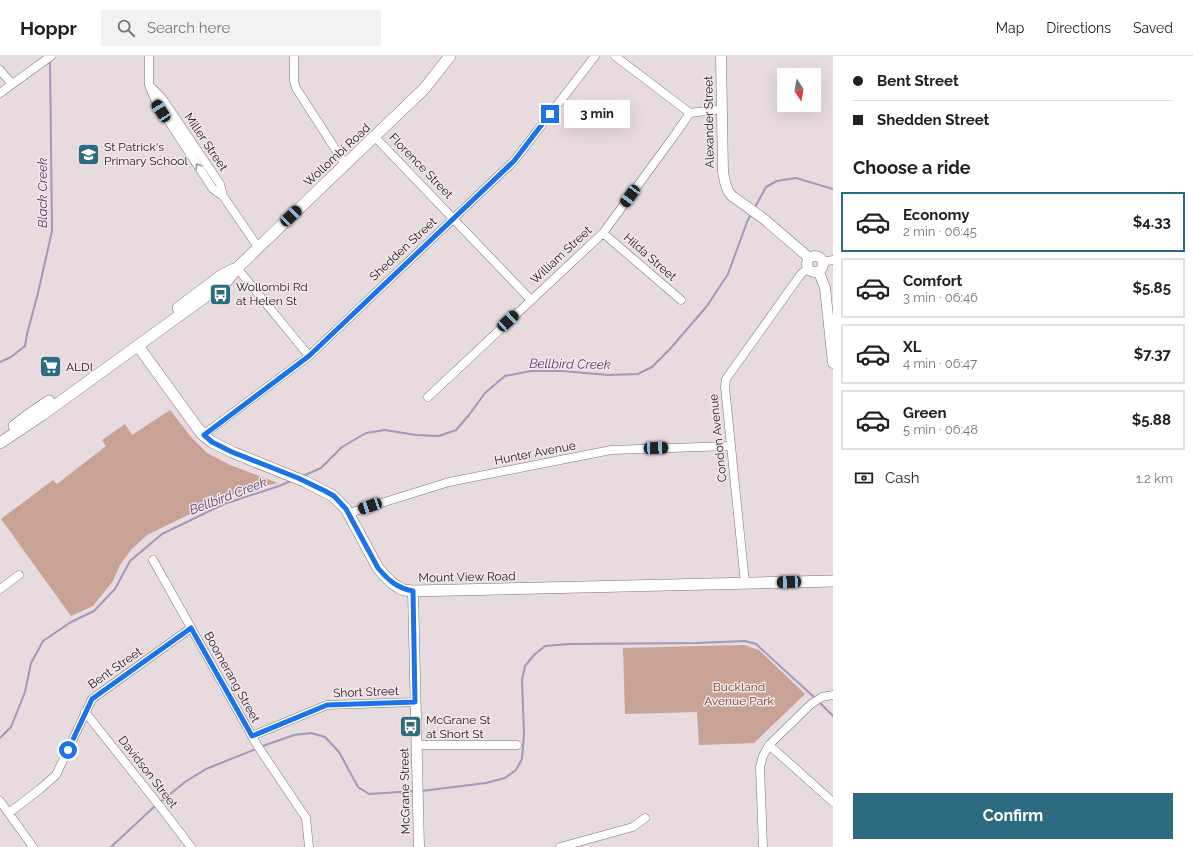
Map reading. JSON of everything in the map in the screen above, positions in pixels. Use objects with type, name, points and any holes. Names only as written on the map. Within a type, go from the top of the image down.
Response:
[{"type":"main road","name":"Wollombi Road","points":[[0,443],[42,415],[227,281],[237,268],[258,247],[424,89],[450,56]]},
{"type":"main road","name":"Wollombi Road","points":[[0,437],[222,275],[237,268]]},
{"type":"main road","points":[[106,361],[130,346],[138,346],[140,339],[155,328],[159,322]]},
{"type":"main road","name":"Mount View Road","points":[[138,346],[182,407],[204,435],[212,442],[232,452],[291,475],[334,496],[349,513],[378,568],[392,583],[404,590],[833,581]]},
{"type":"street","points":[[0,93],[51,56]]},
{"type":"street","name":"Miller Street","points":[[149,56],[150,84],[159,108],[213,189],[223,196],[258,247]]},
{"type":"street","points":[[294,56],[294,81],[298,92],[345,164]]},
{"type":"street","name":"Shedden Street","points":[[204,435],[309,356],[514,161],[595,56]]},
{"type":"street","points":[[615,56],[690,113],[722,109]]},
{"type":"street","name":"Alexander Street","points":[[721,56],[723,172],[728,191],[732,196],[764,219],[807,256],[808,264]]},
{"type":"street","points":[[0,70],[12,84]]},
{"type":"street","name":"William Street","points":[[428,397],[603,233],[690,113]]},
{"type":"street","name":"Florence Street","points":[[376,136],[531,300]]},
{"type":"street","name":"Hilda Street","points":[[603,233],[680,300]]},
{"type":"street","points":[[825,265],[812,272],[808,264],[813,256],[818,256],[825,265],[825,288],[833,363]]},
{"type":"street","name":"Condon Avenue","points":[[745,583],[724,387],[726,379],[808,264]]},
{"type":"street","points":[[237,268],[309,356]]},
{"type":"street","name":"Hunter Avenue","points":[[349,513],[449,482],[611,450],[731,446]]},
{"type":"street","name":"Boomerang Street","points":[[153,560],[259,748],[306,818],[309,847]]},
{"type":"street","points":[[0,589],[19,575]]},
{"type":"street","name":"McGrane Street","points":[[413,591],[419,847]]},
{"type":"street","name":"Bent Street","points":[[9,813],[56,775],[92,699],[191,628]]},
{"type":"street","points":[[762,847],[760,767],[763,756],[769,745],[811,704],[822,698],[833,695]]},
{"type":"street","name":"Short Street","points":[[252,736],[327,705],[415,702]]},
{"type":"street","name":"Davidson Street","points":[[86,712],[191,847]]},
{"type":"street","points":[[417,745],[517,745]]},
{"type":"street","points":[[769,745],[833,802]]},
{"type":"street","points":[[0,801],[33,847]]},
{"type":"street","points":[[560,847],[633,827],[645,818]]},
{"type":"green space","points":[[170,410],[191,437],[207,453],[230,465],[278,483],[225,497],[147,535],[131,550],[120,565],[113,581],[93,606],[71,616],[1,519],[53,480],[57,484],[106,446],[102,440],[125,424],[132,435]]},
{"type":"green space","name":"Buckland Avenue Park","points":[[744,645],[759,650],[805,694],[754,743],[699,745],[697,712],[625,714],[623,648]]},
{"type":"waterway","name":"Black Creek","points":[[0,362],[11,357],[25,346],[52,231],[50,59]]},
{"type":"waterway","name":"Bellbird Creek","points":[[754,209],[766,187],[777,181],[796,178],[833,189]]},
{"type":"waterway","name":"Bellbird Creek","points":[[303,476],[321,468],[342,447],[366,433],[385,430],[416,435],[439,436],[456,430],[485,393],[505,376],[531,371],[561,371],[609,375],[638,374],[652,367],[670,349],[707,306],[728,274],[751,214]]},
{"type":"waterway","name":"Bellbird Creek","points":[[0,738],[11,727],[25,692],[31,663],[43,641],[71,622],[94,611],[115,589],[130,561],[162,534],[224,504],[291,481]]},
{"type":"waterway","points":[[422,791],[486,783],[505,778],[516,770],[522,759],[524,734],[522,680],[525,666],[534,655],[545,646],[570,644],[745,641],[756,644],[815,698]]},
{"type":"waterway","points":[[818,701],[833,716]]},
{"type":"waterway","points":[[260,747],[294,735],[311,733],[325,737],[339,752],[358,787],[369,794],[415,791]]},
{"type":"waterway","points":[[159,803],[185,782],[206,769],[256,749]]},
{"type":"waterway","points":[[111,847],[156,805]]},
{"type":"place","name":"St Patrick's Primary School","points":[[89,154]]},
{"type":"place","name":"Wollombi Rd at Helen St","points":[[220,294]]},
{"type":"place","name":"ALDI","points":[[51,367]]},
{"type":"place","name":"McGrane St at Short St","points":[[411,727]]},
{"type":"route","points":[[68,750],[92,699],[191,628],[252,736],[327,705],[415,702],[413,591],[404,590],[398,587],[392,583],[378,568],[346,509],[334,496],[298,478],[232,452],[212,442],[204,435],[309,356],[514,161],[550,114]]}]
